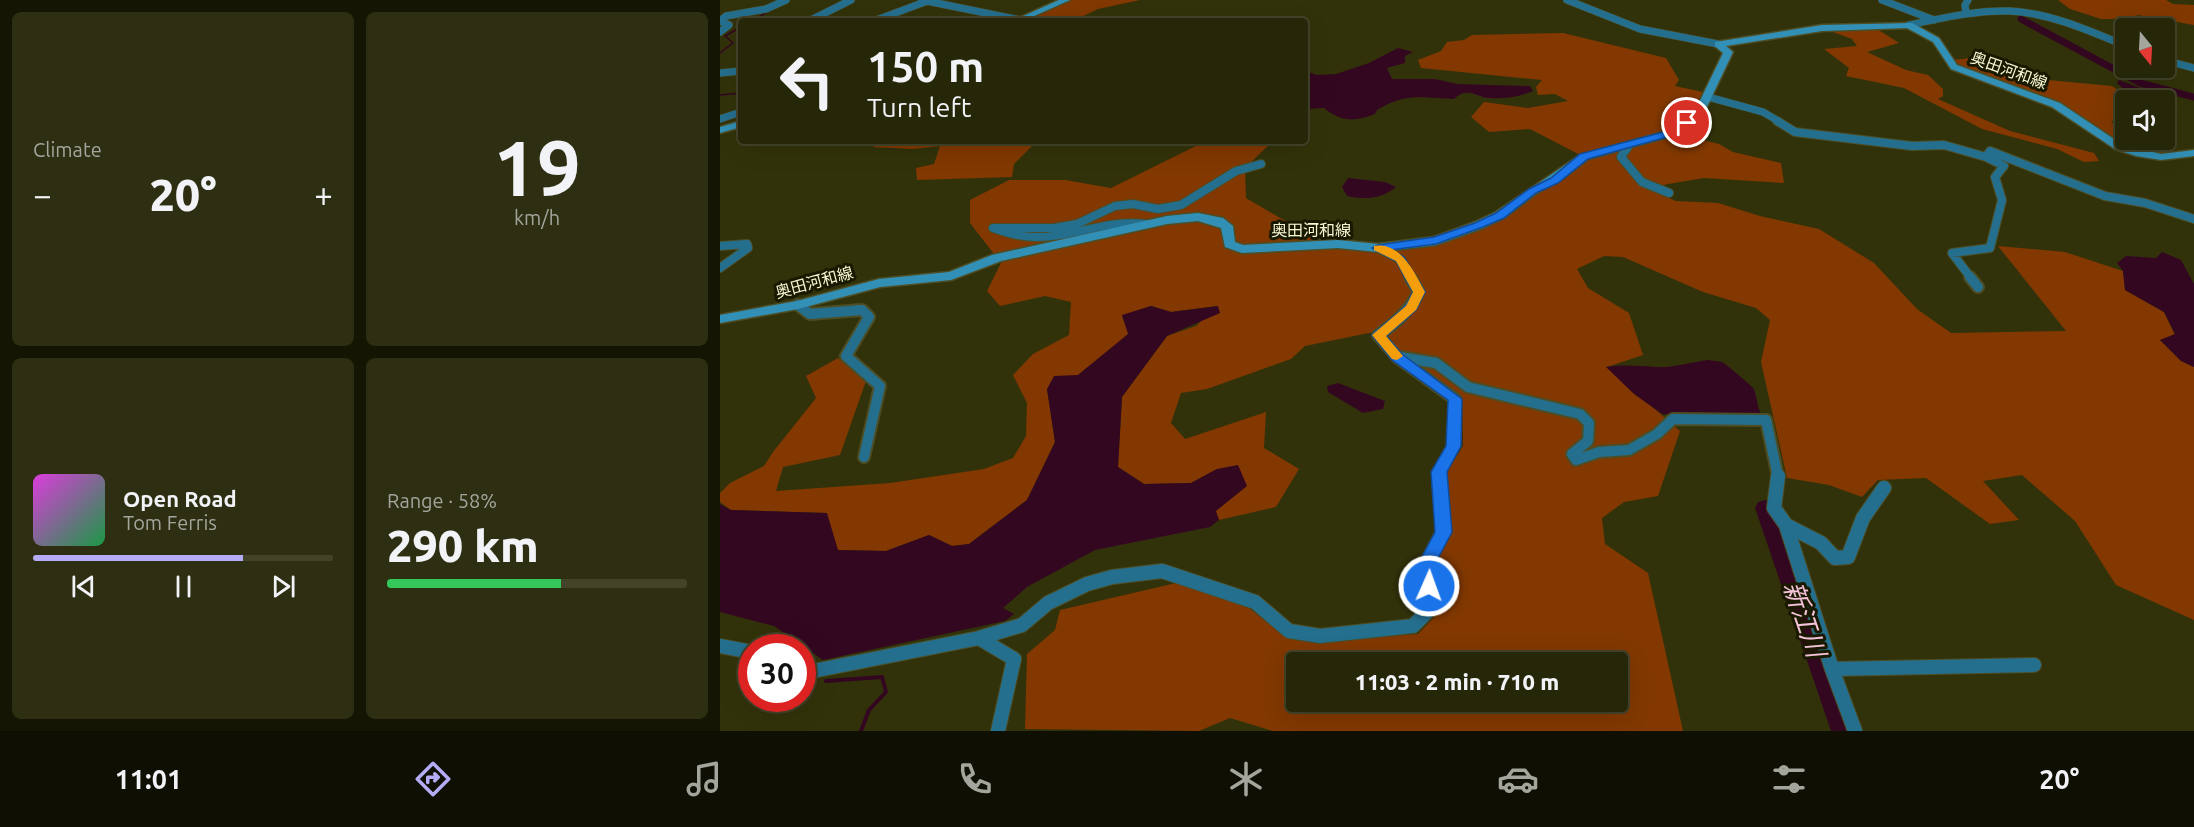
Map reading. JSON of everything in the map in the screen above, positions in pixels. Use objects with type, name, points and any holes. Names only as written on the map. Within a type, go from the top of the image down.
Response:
[{"type":"main road","points":[[1023,18],[1066,0]]},
{"type":"main road","points":[[1718,44],[1822,28],[1909,25]]},
{"type":"main road","name":"奥田河和線","points":[[1909,25],[1936,40],[1954,67],[2056,105],[2119,147],[2136,153],[2161,157],[2194,153]]},
{"type":"main road","name":"奥田河和線","points":[[720,320],[798,305],[879,283],[951,276],[998,258],[1181,217],[1219,221],[1227,226],[1229,244],[1242,249],[1338,244],[1378,248],[1436,241],[1500,215],[1533,191],[1554,180],[1584,157],[1628,147],[1675,132],[1699,113],[1708,97],[1728,52],[1718,44]]},
{"type":"main road","points":[[720,130],[738,125]]},
{"type":"street","points":[[720,32],[729,25],[720,21],[726,16],[766,9],[786,0]]},
{"type":"street","points":[[815,18],[851,0]]},
{"type":"street","points":[[882,18],[927,0],[1009,18]]},
{"type":"street","points":[[1567,0],[1640,28],[1718,44]]},
{"type":"street","points":[[1881,0],[1935,20]]},
{"type":"street","points":[[1966,13],[1965,5],[1968,0]]},
{"type":"street","points":[[1909,25],[1966,13],[2012,11],[2076,25],[2115,41]]},
{"type":"street","points":[[2175,63],[2194,68]]},
{"type":"street","points":[[720,72],[738,71]]},
{"type":"street","points":[[1708,97],[1763,112],[1795,132],[1912,146],[1944,145],[1986,157],[2004,166],[1995,177],[2001,200],[1990,248],[1952,253],[1978,287]]},
{"type":"street","points":[[720,119],[738,113]]},
{"type":"street","points":[[1628,147],[1621,156],[1642,182],[1669,193]]},
{"type":"street","points":[[1986,157],[1990,151],[2105,196],[2145,202],[2194,219]]},
{"type":"street","points":[[1146,224],[1137,222],[1100,225],[1057,237],[1039,239],[993,228],[996,226],[1054,228],[1077,224],[1115,206],[1133,204],[1158,209],[1181,205],[1236,171],[1261,164]]},
{"type":"street","points":[[720,246],[747,244],[748,248],[720,268]]},
{"type":"street","points":[[816,670],[979,638],[1023,625],[1048,603],[1087,584],[1112,577],[1162,572],[1254,602],[1289,631],[1320,636],[1413,626],[1431,608],[1426,564],[1443,532],[1439,472],[1453,446],[1455,399],[1397,357],[1378,335],[1394,325],[1412,308],[1419,292],[1400,259],[1378,248]]},
{"type":"street","points":[[798,305],[810,314],[862,310],[868,316],[846,356],[880,386],[864,457]]},
{"type":"street","points":[[1397,357],[1436,363],[1450,371],[1468,387],[1580,414],[1589,423],[1588,441],[1572,454],[1576,460],[1599,452],[1629,450],[1657,434],[1673,420],[1766,420],[1778,477],[1774,508],[1786,525],[1832,669],[1856,731]]},
{"type":"street","points":[[1786,525],[1821,543],[1835,558],[1848,557],[1863,518],[1884,488]]},
{"type":"street","points":[[979,638],[1014,659],[998,731]]},
{"type":"street","points":[[720,646],[738,649]]},
{"type":"street","points":[[1832,669],[2034,665]]},
{"type":"shaded area","points":[[1072,0],[1140,0],[1098,9],[1079,18],[1029,18]]},
{"type":"shaded area","points":[[2058,0],[2166,0],[2173,4],[2194,5],[2194,25],[2175,22],[2175,18],[2138,15],[2130,18],[2101,19],[2070,9]]},
{"type":"shaded area","points":[[1874,27],[1899,43],[1867,52],[1906,70],[1928,75],[1943,89],[1943,96],[1938,99],[2010,131],[2094,153],[2099,161],[2084,162],[2057,149],[1982,129],[1904,88],[1846,76],[1849,68],[1824,49],[1857,46],[1852,39],[1825,29]]},
{"type":"shaded area","points":[[1563,33],[1666,58],[1679,80],[1675,86],[1703,92],[1692,112],[1669,131],[1719,144],[1733,152],[1781,163],[1784,183],[1704,178],[1645,188],[1676,201],[1718,203],[1760,216],[1819,229],[1874,263],[1917,309],[1951,333],[2066,331],[1998,246],[2065,252],[2123,271],[2125,290],[2164,312],[2175,335],[2160,340],[2181,361],[2194,367],[2194,620],[2116,585],[2075,521],[2022,475],[1983,481],[2019,520],[1990,524],[1926,478],[1878,480],[1862,497],[1829,485],[1787,478],[1761,362],[1770,320],[1756,308],[1703,292],[1623,257],[1604,256],[1577,269],[1588,288],[1629,313],[1643,355],[1607,367],[1680,431],[1658,496],[1624,502],[1602,518],[1605,544],[1648,573],[1683,731],[1273,731],[1230,718],[1199,731],[1025,729],[1027,654],[1055,630],[1060,610],[1176,583],[1249,608],[1285,637],[1323,642],[1418,634],[1439,612],[1435,564],[1450,536],[1445,475],[1463,446],[1462,397],[1402,354],[1379,331],[1305,346],[1291,359],[1207,389],[1181,393],[1171,423],[1185,439],[1266,412],[1264,448],[1299,469],[1276,507],[1219,520],[1215,511],[1217,469],[1191,483],[1144,484],[1118,467],[1122,397],[1167,336],[1196,326],[1217,306],[1171,312],[1151,306],[1122,316],[1129,334],[1078,375],[1047,389],[1055,442],[1027,500],[969,544],[952,546],[929,535],[886,551],[837,550],[826,513],[731,510],[720,502],[720,493],[730,483],[764,466],[816,398],[806,376],[838,358],[866,381],[840,455],[783,467],[776,491],[890,483],[984,469],[1013,458],[1026,436],[1027,403],[1013,375],[1033,354],[1069,335],[1071,302],[1045,296],[1000,306],[987,291],[1001,263],[970,223],[970,200],[1009,180],[1065,180],[1111,188],[1200,144],[1270,144],[1245,168],[1246,198],[1323,243],[1373,251],[1438,243],[1534,193],[1586,158],[1530,129],[1489,132],[1471,117],[1484,102],[1528,108],[1568,101],[1555,94],[1538,95],[1536,87],[1542,80],[1421,68],[1418,60],[1441,51],[1447,42],[1464,40],[1472,35]]},
{"type":"shaded area","points":[[1398,48],[1413,52],[1405,56],[1405,63],[1387,68],[1392,79],[1435,79],[1457,84],[1530,86],[1533,91],[1500,98],[1464,93],[1454,99],[1406,98],[1387,104],[1375,114],[1355,119],[1336,116],[1324,108],[1308,109],[1308,72],[1317,75],[1336,74],[1369,63]]},
{"type":"shaded area","points":[[1982,57],[1992,71],[2007,76],[2112,86],[2118,90],[2115,90],[2115,120],[2111,122],[2115,124],[2115,141],[2060,105],[1957,66],[1951,60]]},
{"type":"shaded area","points":[[2119,80],[2146,90],[2125,90],[2117,83]]},
{"type":"shaded area","points":[[878,144],[1034,144],[1014,164],[1012,177],[917,180],[916,168],[934,164],[940,146],[913,149],[873,147]]},
{"type":"shaded area","points":[[2142,150],[2165,150],[2162,155]]},
{"type":"shaded area","points":[[1348,178],[1385,182],[1396,187],[1373,198],[1347,196],[1342,187]]},
{"type":"shaded area","points":[[2162,252],[2181,260],[2194,284],[2194,367],[2181,361],[2160,340],[2175,334],[2164,312],[2125,290],[2123,271],[2117,263],[2126,256],[2156,258]]},
{"type":"shaded area","points":[[1151,306],[1171,312],[1218,306],[1220,313],[1167,336],[1122,397],[1118,467],[1144,484],[1191,483],[1217,469],[1238,465],[1247,486],[1216,511],[1219,520],[1210,527],[1095,550],[1027,587],[1003,608],[1014,614],[1005,621],[823,660],[816,655],[816,634],[786,634],[774,626],[720,612],[720,504],[731,510],[827,513],[838,550],[886,551],[929,535],[952,546],[969,544],[1027,500],[1055,442],[1047,389],[1054,376],[1078,375],[1128,334],[1122,315]]},
{"type":"shaded area","points":[[1708,360],[1722,362],[1754,389],[1762,416],[1662,414],[1634,394],[1606,367],[1626,365],[1663,367]]},
{"type":"shaded area","points":[[1338,383],[1385,401],[1383,409],[1363,413],[1328,392],[1327,386]]},
{"type":"waterway","points":[[758,18],[767,12]]},
{"type":"waterway","points":[[2021,19],[2140,83],[2194,97]]},
{"type":"waterway","points":[[720,53],[733,43],[725,36],[738,29]]},
{"type":"waterway","points":[[720,95],[738,93]]},
{"type":"waterway","name":"新江川","points":[[1766,508],[1845,731]]},
{"type":"waterway","points":[[826,681],[882,677],[886,692],[869,710],[861,731]]},
{"type":"slow traffic","points":[[1378,248],[1400,259],[1419,292],[1412,308],[1394,325],[1378,335],[1397,356]]},
{"type":"route","points":[[1429,586],[1426,564],[1443,532],[1439,472],[1453,446],[1455,399],[1397,357],[1378,335],[1394,325],[1412,308],[1419,292],[1400,259],[1378,248],[1436,241],[1479,225],[1500,215],[1533,191],[1554,180],[1584,157],[1609,149],[1628,147],[1640,141],[1675,132],[1687,123]]}]
